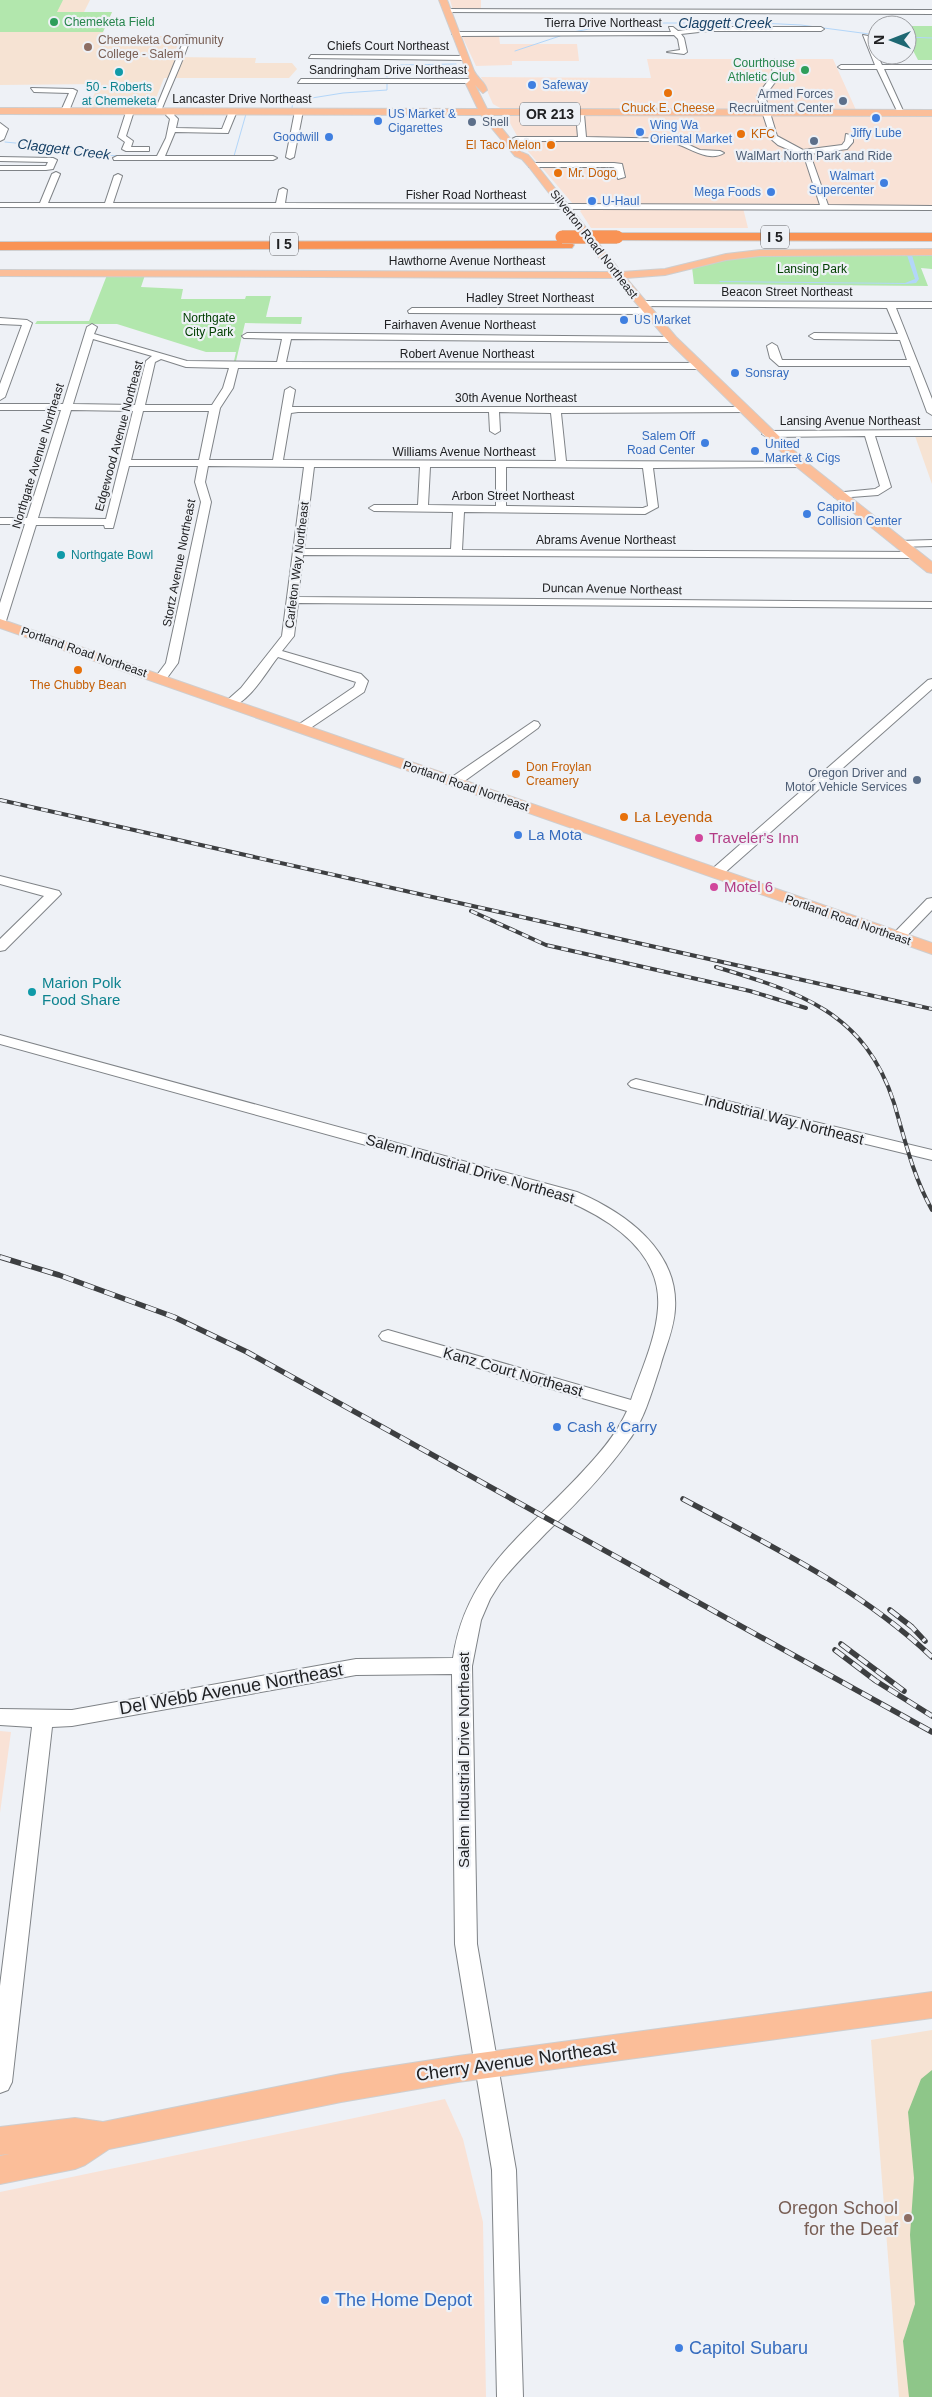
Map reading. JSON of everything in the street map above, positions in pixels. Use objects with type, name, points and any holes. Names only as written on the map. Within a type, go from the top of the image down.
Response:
[{"type":"highway","name":"I 5","points":[[620,241],[932,237]]},
{"type":"highway","name":"I 5","points":[[0,239],[932,244]]},
{"type":"highway","name":"I 5","points":[[0,246],[565,241]]},
{"type":"main road","name":"Silverton Road Northeast","points":[[443,0],[455,34],[456,48],[465,58],[474,81],[470,84],[518,154],[528,161],[645,308],[672,339],[767,434],[838,496],[932,569]]},
{"type":"main road","name":"Lancaster Drive Northeast","points":[[0,111],[608,111],[631,113]]},
{"type":"main road","points":[[580,114],[608,111]]},
{"type":"main road","name":"Silverton Road Northeast","points":[[490,112],[528,154],[528,161]]},
{"type":"main road","name":"Lancaster Drive Northeast","points":[[490,112],[580,114],[932,113]]},
{"type":"main road","name":"Hawthorne Avenue Northeast","points":[[0,272],[618,275],[671,270],[726,257],[760,252],[932,252]]},
{"type":"main road","name":"Portland Road Northeast","points":[[0,622],[932,949]]},
{"type":"main road","points":[[0,637],[37,636]]},
{"type":"main road","name":"Cherry Avenue Northeast","points":[[0,2141],[75,2132],[103,2136],[341,2088],[488,2065],[932,2004]]},
{"type":"main road","name":"Cherry Avenue Northeast","points":[[0,2170],[75,2154],[103,2136]]},
{"type":"street","points":[[639,0],[641,11]]},
{"type":"street","points":[[690,2],[692,11]]},
{"type":"street","points":[[447,10],[602,14],[791,5]]},
{"type":"street","points":[[758,8],[769,11],[812,8],[932,12]]},
{"type":"street","points":[[666,11],[675,34],[681,38],[684,52],[670,52]]},
{"type":"street","points":[[769,11],[773,18],[796,20]]},
{"type":"street","name":"Tierra Drive Northeast","points":[[455,34],[675,34],[704,29],[821,29]]},
{"type":"street","points":[[157,111],[170,78],[177,69],[188,36]]},
{"type":"street","points":[[865,36],[902,113]]},
{"type":"street","name":"Chiefs Court Northeast","points":[[311,57],[465,58]]},
{"type":"street","points":[[774,61],[777,74],[761,96],[776,139],[804,152],[844,146],[849,142],[849,136]]},
{"type":"street","points":[[841,67],[932,67]]},
{"type":"street","name":"Sandringham Drive Northeast","points":[[299,89],[301,77],[474,81]]},
{"type":"street","points":[[34,90],[73,91],[65,111]]},
{"type":"street","points":[[130,111],[122,137],[129,141],[126,148],[179,148]]},
{"type":"street","points":[[160,158],[172,130],[174,119],[170,115],[171,111]]},
{"type":"street","points":[[172,130],[225,131],[233,111]]},
{"type":"street","points":[[290,157],[289,148],[299,111]]},
{"type":"street","points":[[580,114],[582,139]]},
{"type":"street","points":[[0,126],[4,129],[0,139]]},
{"type":"street","points":[[516,139],[676,140],[691,150],[720,153]]},
{"type":"street","points":[[804,152],[825,207]]},
{"type":"street","points":[[118,158],[273,158]]},
{"type":"street","points":[[0,159],[52,160],[50,167],[46,168],[0,168]]},
{"type":"street","points":[[528,161],[614,165],[619,166],[621,177]]},
{"type":"street","points":[[28,177],[56,176],[43,205]]},
{"type":"street","points":[[108,205],[118,176]]},
{"type":"street","points":[[280,206],[283,190]]},
{"type":"street","name":"Fisher Road Northeast","points":[[0,205],[929,208]]},
{"type":"street","points":[[836,208],[840,220]]},
{"type":"street","points":[[929,208],[932,220]]},
{"type":"street","points":[[891,305],[932,412]]},
{"type":"street","name":"Beacon Street Northeast","points":[[645,308],[932,305]]},
{"type":"street","name":"Hadley Street Northeast","points":[[412,311],[645,308]]},
{"type":"street","points":[[0,321],[26,322],[0,397]]},
{"type":"street","name":"Robert Avenue Northeast","points":[[91,331],[101,337],[192,365],[700,366]]},
{"type":"street","name":"Northgate Avenue Northeast","points":[[0,622],[91,331]]},
{"type":"street","name":"Fairhaven Avenue Northeast","points":[[247,336],[672,339]]},
{"type":"street","points":[[814,336],[902,337]]},
{"type":"street","points":[[281,366],[286,337]]},
{"type":"street","points":[[772,346],[778,362],[912,363]]},
{"type":"street","name":"Edgewood Avenue Northeast","points":[[32,521],[110,524],[138,408],[152,360],[159,356]]},
{"type":"street","name":"Stortz Avenue Northeast","points":[[160,679],[172,663],[206,502],[200,482],[215,408],[228,388],[234,366]]},
{"type":"street","points":[[277,464],[290,390]]},
{"type":"street","points":[[0,407],[215,408]]},
{"type":"street","name":"30th Avenue Northeast","points":[[287,411],[298,409],[429,413],[494,410],[744,410]]},
{"type":"street","points":[[494,410],[495,430]]},
{"type":"street","points":[[556,410],[561,465]]},
{"type":"street","points":[[838,496],[878,492],[886,487],[869,433]]},
{"type":"street","name":"Lansing Avenue Northeast","points":[[767,434],[932,433]]},
{"type":"street","name":"Williams Avenue Northeast","points":[[125,463],[802,465]]},
{"type":"street","name":"Carleton Way Northeast","points":[[230,704],[240,696],[277,653],[288,636],[309,464]]},
{"type":"street","points":[[423,508],[425,465]]},
{"type":"street","points":[[501,465],[502,509]]},
{"type":"street","name":"Arbon Street Northeast","points":[[374,508],[651,509],[653,507],[648,466]]},
{"type":"street","points":[[456,553],[459,508]]},
{"type":"street","points":[[0,521],[32,521]]},
{"type":"street","points":[[899,544],[932,543]]},
{"type":"street","name":"Abrams Avenue Northeast","points":[[299,552],[913,555]]},
{"type":"street","name":"Duncan Avenue Northeast","points":[[292,600],[932,605]]},
{"type":"street","points":[[277,653],[357,677],[362,682],[360,689],[302,728]]},
{"type":"street","points":[[716,873],[932,683]]},
{"type":"street","points":[[454,782],[534,725]]},
{"type":"street","points":[[0,880],[54,894],[0,947]]},
{"type":"street","points":[[898,937],[932,902]]},
{"type":"street","name":"Salem Industrial Drive Northeast","points":[[0,1039],[559,1192],[601,1210],[616,1219],[642,1242],[652,1255],[665,1285],[666,1316],[638,1408],[629,1427],[608,1454],[492,1579],[473,1614],[466,1637],[462,1666],[466,1944],[488,2065]]},
{"type":"street","name":"Industrial Way Northeast","points":[[636,1084],[932,1155]]},
{"type":"street","name":"Kanz Court Northeast","points":[[388,1336],[638,1408]]},
{"type":"street","name":"Del Webb Avenue Northeast","points":[[0,1717],[72,1718],[356,1667],[462,1666]]},
{"type":"street","points":[[0,2082],[43,1719]]},
{"type":"street","points":[[488,2065],[506,2194],[510,2397]]},
{"type":"shaded area","name":"Chemeketa Community College - Salem","points":[[0,0],[90,0],[84,12],[112,12],[103,32],[105,36],[181,36],[173,57],[256,58],[255,63],[292,63],[297,69],[289,78],[164,78],[152,108],[88,108],[99,84],[0,85]]},
{"type":"shaded area","points":[[450,0],[481,0],[481,10],[453,10]]},
{"type":"shaded area","points":[[462,36],[499,36],[500,44],[577,44],[579,61],[512,61],[512,65],[476,66]]},
{"type":"shaded area","points":[[647,59],[833,59],[856,110],[502,109],[493,104],[481,77],[651,78]]},
{"type":"shaded area","points":[[505,114],[932,115],[932,207],[573,204],[521,143]]},
{"type":"shaded area","points":[[743,208],[748,228],[591,228],[580,211],[583,209]]},
{"type":"shaded area","points":[[915,436],[932,436],[932,484]]},
{"type":"shaded area","points":[[0,1731],[11,1732],[0,1813]]},
{"type":"shaded area","name":"Oregon School for the Deaf","points":[[932,2030],[932,2397],[899,2397],[871,2040]]},
{"type":"shaded area","points":[[445,2099],[463,2139],[483,2222],[486,2397],[0,2397],[0,2192]]},
{"type":"green space","name":"Chemeketa Field","points":[[0,0],[63,0],[57,12],[112,12],[103,32],[0,32]]},
{"type":"green space","points":[[917,26],[932,26],[932,60],[918,60]]},
{"type":"green space","name":"Lansing Park","points":[[932,253],[932,269],[921,268],[928,286],[694,284],[692,267],[752,254]]},
{"type":"green space","name":"Northgate City Park","points":[[107,275],[145,275],[141,287],[183,289],[181,299],[245,299],[246,296],[271,296],[266,317],[302,317],[301,324],[245,323],[236,361],[234,361],[236,352],[206,352],[117,324],[35,324],[37,321],[89,321]]},
{"type":"green space","points":[[932,2070],[932,2397],[909,2397],[903,2341],[915,2304],[910,2235],[914,2178],[908,2112],[921,2079]]},
{"type":"water","points":[[907,255],[912,255],[919,279],[916,283],[907,284],[719,281],[905,283],[915,279]]},
{"type":"waterway","name":"Claggett Creek","points":[[573,32],[622,23],[760,23],[801,25],[867,34]]},
{"type":"waterway","name":"Claggett Creek","points":[[515,51],[560,36]]},
{"type":"waterway","name":"Claggett Creek","points":[[917,37],[932,38]]},
{"type":"waterway","name":"Claggett Creek","points":[[387,77],[386,71],[390,67],[398,65],[456,64]]},
{"type":"waterway","name":"Claggett Creek","points":[[292,108],[293,101],[343,93],[387,90],[387,82]]},
{"type":"waterway","name":"Claggett Creek","points":[[232,156],[234,156],[246,114]]},
{"type":"waterway","name":"Claggett Creek","points":[[5,142],[91,154],[120,156]]},
{"type":"railway","points":[[0,800],[932,1009]]},
{"type":"railway","points":[[471,911],[546,945],[750,991],[806,1008]]},
{"type":"railway","points":[[716,967],[775,986],[801,997],[825,1010],[847,1027],[866,1047],[881,1072],[894,1103],[915,1171],[932,1210]]},
{"type":"railway","points":[[0,1257],[59,1275],[174,1317],[247,1352],[932,1732]]},
{"type":"railway","points":[[683,1499],[781,1551],[844,1589],[904,1632],[932,1657]]},
{"type":"railway","points":[[890,1610],[912,1627],[925,1641]]},
{"type":"railway","points":[[841,1644],[904,1691]]},
{"type":"railway","points":[[835,1650],[876,1681],[932,1716]]},
{"type":"place","name":"Chemeketa Field","points":[[54,22]]},
{"type":"place","name":"Chemeketa Community College - Salem","points":[[88,47]]},
{"type":"place","name":"Courthouse Athletic Club","points":[[805,70]]},
{"type":"place","name":"50 - Roberts at Chemeketa","points":[[119,72]]},
{"type":"place","name":"Safeway","points":[[532,85]]},
{"type":"place","name":"Chuck E. Cheese","points":[[668,93]]},
{"type":"place","name":"Armed Forces Recruitment Center","points":[[843,101]]},
{"type":"place","name":"Jiffy Lube","points":[[876,118]]},
{"type":"place","name":"US Market & Cigarettes","points":[[378,121]]},
{"type":"place","name":"Shell","points":[[472,122]]},
{"type":"place","name":"Wing Wa Oriental Market","points":[[640,132]]},
{"type":"place","name":"KFC","points":[[741,134]]},
{"type":"place","name":"Goodwill","points":[[329,137]]},
{"type":"place","name":"WalMart North Park and Ride","points":[[814,141]]},
{"type":"place","name":"El Taco Melon","points":[[551,145]]},
{"type":"place","name":"Mr. Dogo","points":[[558,173]]},
{"type":"place","name":"Walmart Supercenter","points":[[884,183]]},
{"type":"place","name":"Mega Foods","points":[[771,192]]},
{"type":"place","name":"U-Haul","points":[[592,201]]},
{"type":"place","name":"US Market","points":[[624,320]]},
{"type":"place","name":"Sonsray","points":[[735,373]]},
{"type":"place","name":"Salem Off Road Center","points":[[705,443]]},
{"type":"place","name":"United Market & Cigs","points":[[755,451]]},
{"type":"place","name":"Capitol Collision Center","points":[[807,514]]},
{"type":"place","name":"Northgate Bowl","points":[[61,555]]},
{"type":"place","name":"The Chubby Bean","points":[[78,670]]},
{"type":"place","name":"Don Froylan Creamery","points":[[516,774]]},
{"type":"place","name":"Oregon Driver and Motor Vehicle Services","points":[[917,780]]},
{"type":"place","name":"La Leyenda","points":[[624,817]]},
{"type":"place","name":"La Mota","points":[[518,835]]},
{"type":"place","name":"Traveler's Inn","points":[[699,838]]},
{"type":"place","name":"Motel 6","points":[[714,887]]},
{"type":"place","name":"Marion Polk Food Share","points":[[32,992]]},
{"type":"place","name":"Cash & Carry","points":[[557,1427]]},
{"type":"place","name":"Oregon School for the Deaf","points":[[908,2218]]},
{"type":"place","name":"The Home Depot","points":[[325,2300]]},
{"type":"place","name":"Capitol Subaru","points":[[679,2348]]}]
